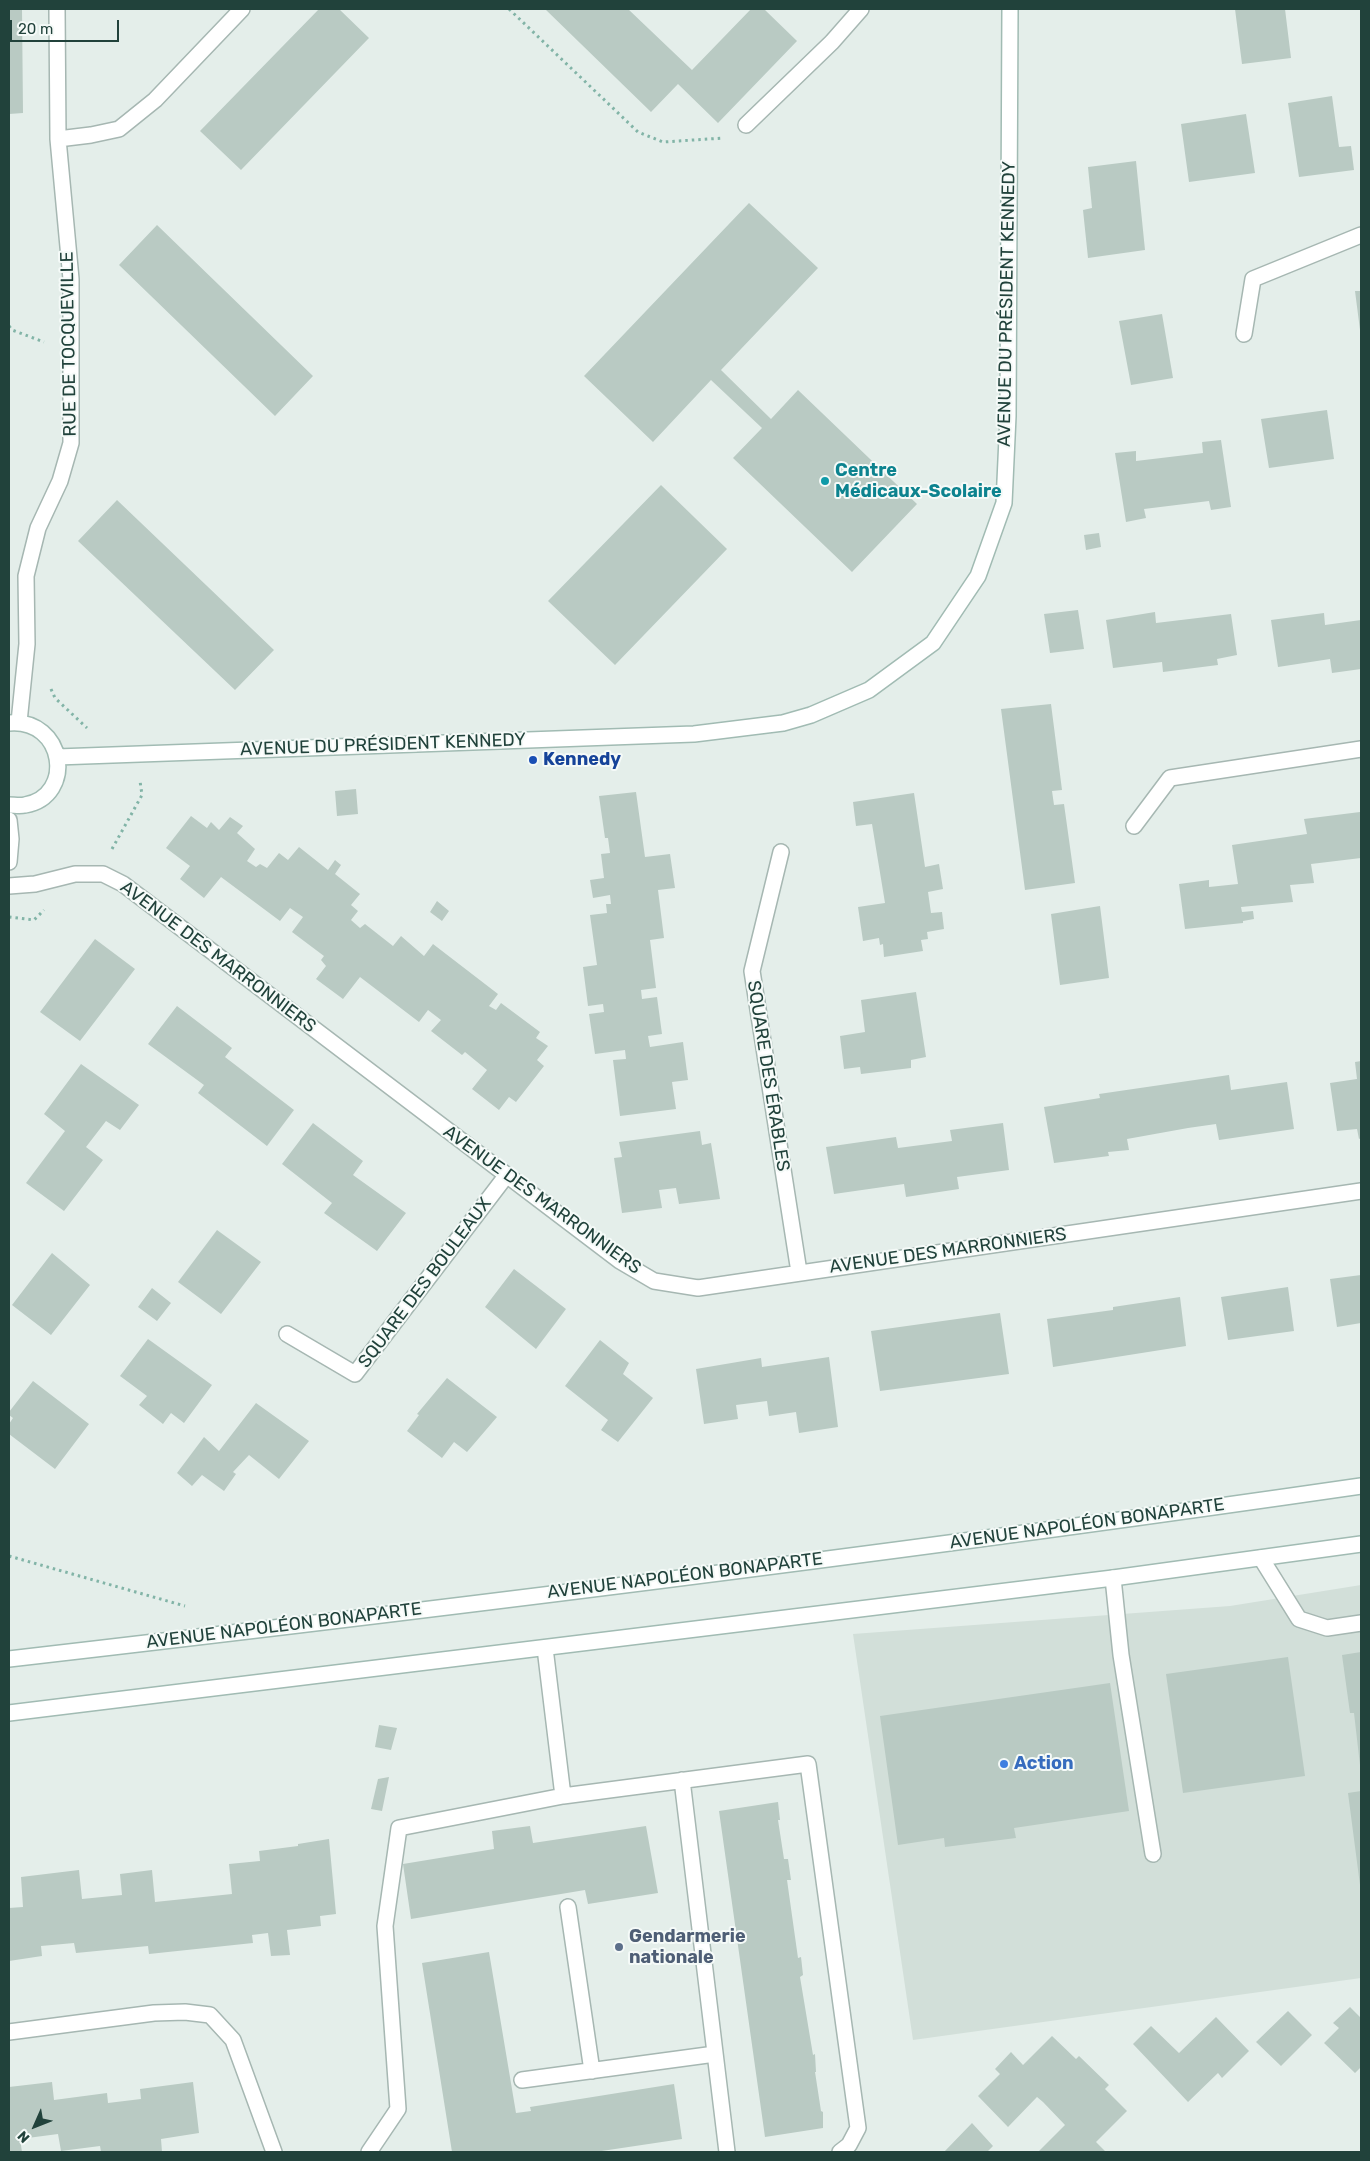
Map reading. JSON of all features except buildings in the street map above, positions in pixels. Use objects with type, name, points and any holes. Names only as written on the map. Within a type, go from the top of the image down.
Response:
[{"type":"street","name":"RUE DE TOCQUEVILLE","points":[[14,722],[27,644],[26,576],[38,528],[60,481],[71,444],[70,279],[58,139],[56,9]]},
{"type":"street","points":[[58,139],[119,129],[155,100],[242,9]]},
{"type":"street","points":[[746,125],[832,42],[861,9]]},
{"type":"street","name":"AVENUE DU PRÉSIDENT KENNEDY","points":[[58,757],[694,734],[783,723],[811,715],[869,690],[934,643],[978,576],[1004,503],[1008,406],[1010,9]]},
{"type":"street","points":[[1244,334],[1253,279],[1361,235]]},
{"type":"street","points":[[9,805],[25,805],[37,800],[47,792],[54,782],[58,770],[58,757],[53,744],[44,732],[32,725],[14,722]]},
{"type":"street","points":[[1134,826],[1170,778],[1361,749]]},
{"type":"street","points":[[9,820],[11,839],[9,862]]},
{"type":"street","name":"SQUARE DES ÉRABLES","points":[[781,852],[752,971],[799,1272]]},
{"type":"street","name":"AVENUE DES MARRONNIERS","points":[[9,886],[35,884],[76,874],[103,874],[123,884],[506,1176],[620,1261],[654,1281],[698,1288],[1361,1191]]},
{"type":"street","name":"SQUARE DES BOULEAUX","points":[[287,1334],[355,1374],[506,1176]]},
{"type":"street","name":"AVENUE NAPOLÉON BONAPARTE","points":[[9,1659],[274,1628],[1104,1523],[1361,1486]]},
{"type":"street","points":[[9,1713],[1113,1578],[1361,1544]]},
{"type":"street","points":[[1261,1558],[1299,1619],[1327,1628],[1361,1623]]},
{"type":"street","points":[[1113,1578],[1121,1656],[1153,1854]]},
{"type":"street","points":[[545,1648],[563,1796]]},
{"type":"street","points":[[369,2152],[398,2109],[385,1926],[399,1828],[563,1796],[808,1764],[858,2128],[849,2145],[840,2152]]},
{"type":"street","points":[[682,1780],[727,2152]]},
{"type":"street","points":[[568,1907],[592,2071]]},
{"type":"street","points":[[9,2032],[154,2013],[185,2012],[210,2015],[233,2040],[274,2152]]},
{"type":"street","points":[[522,2080],[715,2054]]},
{"type":"path","points":[[509,9],[638,132],[664,142],[729,138],[746,125]]},
{"type":"path","points":[[9,326],[12,330],[71,351]]},
{"type":"path","points":[[9,1556],[185,1606]]},
{"type":"shaded area","points":[[1361,1585],[1361,1978],[913,2040],[853,1634],[1230,1606]]},
{"type":"place","name":"Centre Médicaux-Scolaire","points":[[825,481]]},
{"type":"place","name":"Kennedy","points":[[533,760]]},
{"type":"place","name":"Action","points":[[1004,1764]]},
{"type":"place","name":"Gendarmerie nationale","points":[[619,1947]]}]
